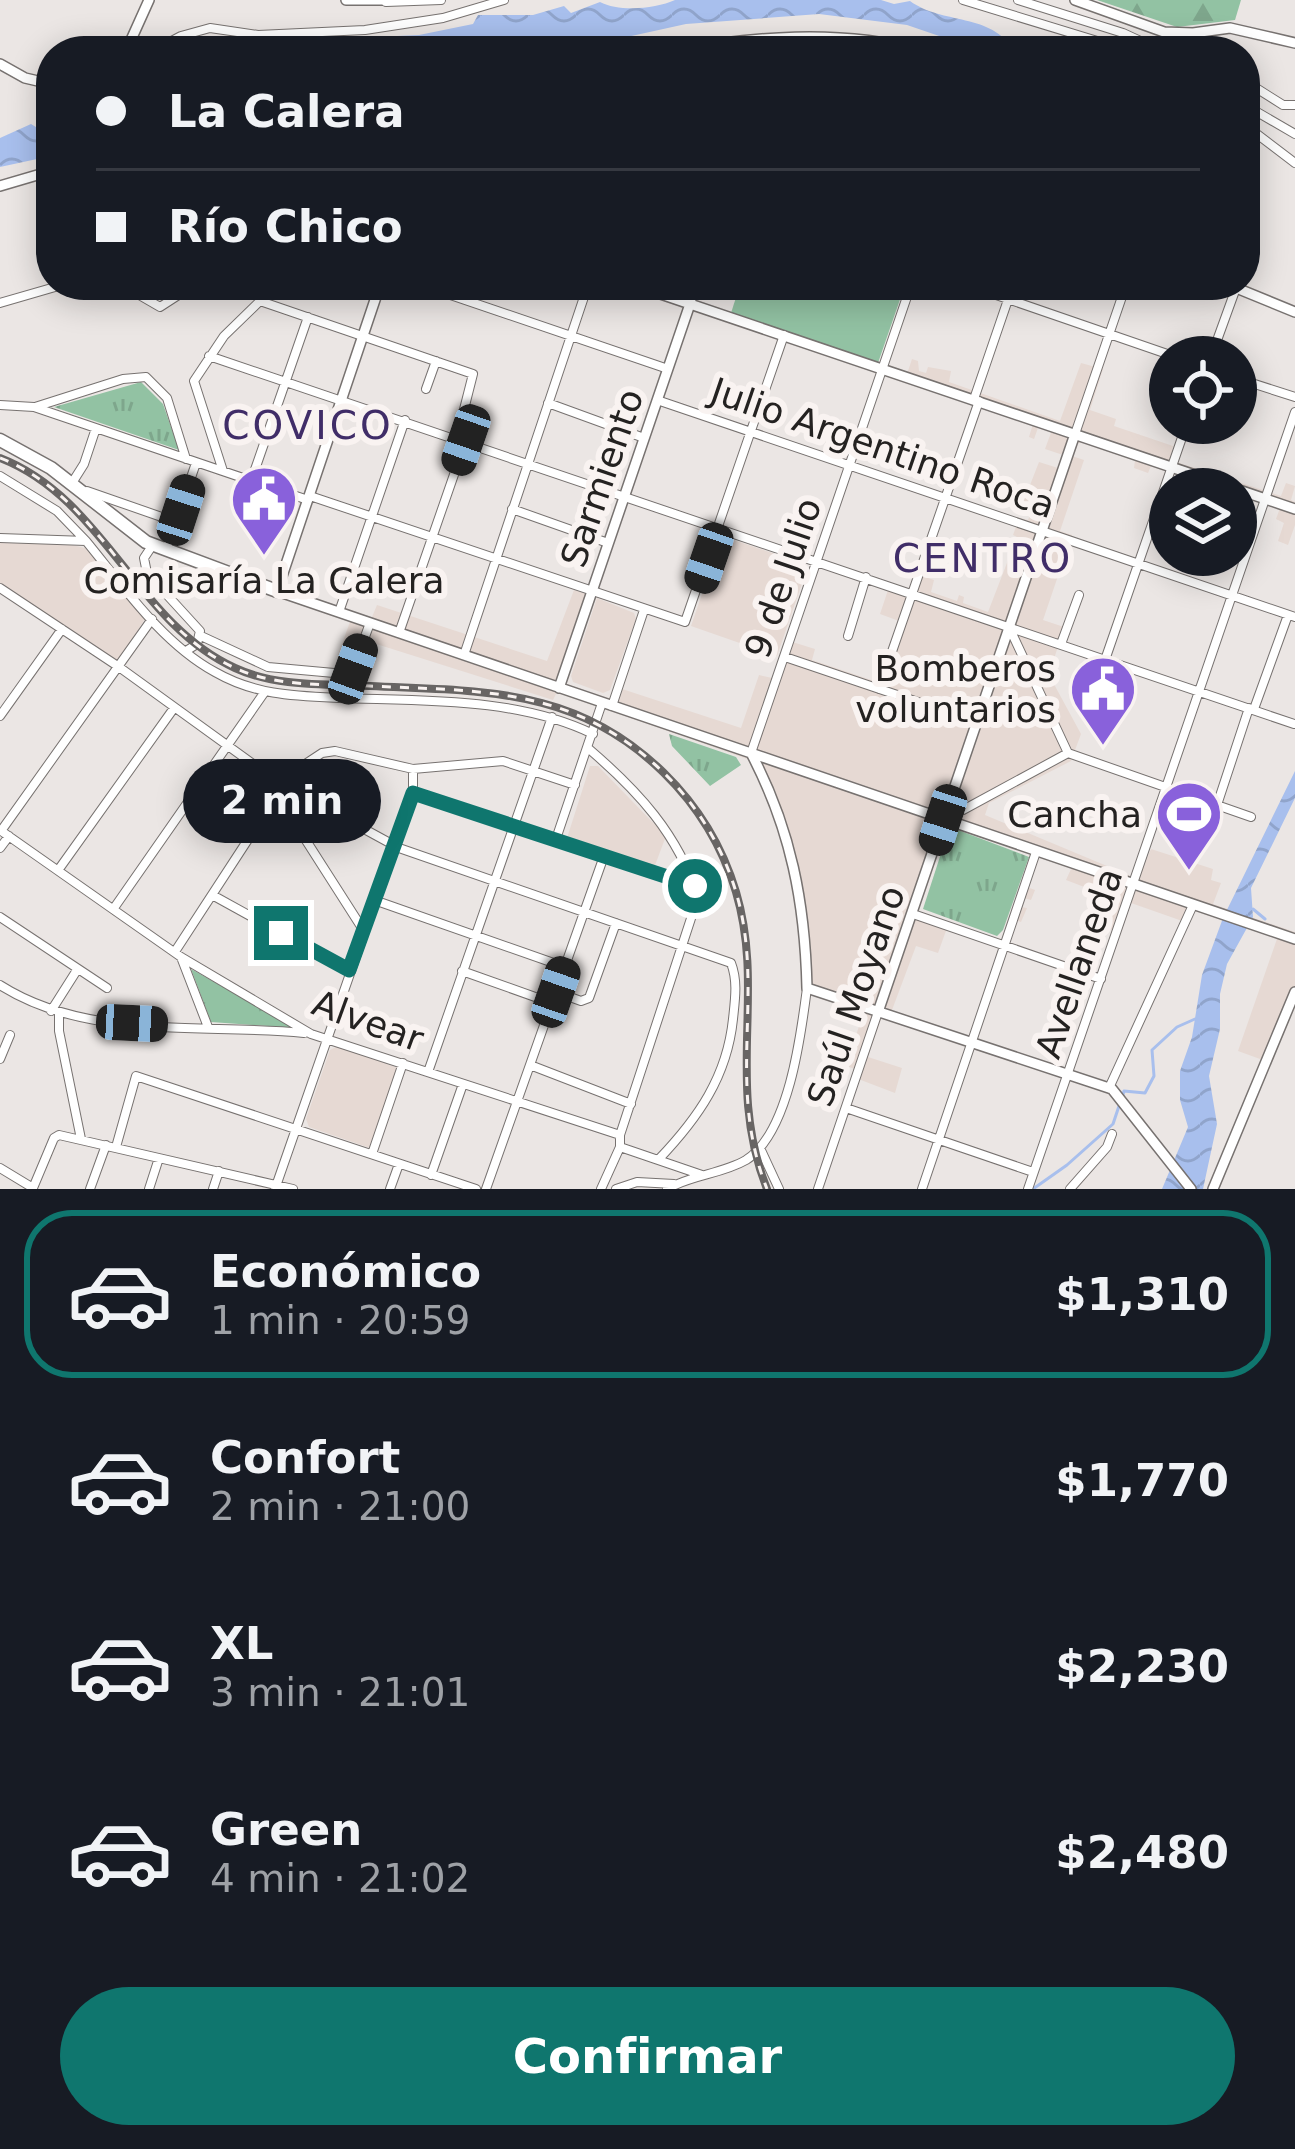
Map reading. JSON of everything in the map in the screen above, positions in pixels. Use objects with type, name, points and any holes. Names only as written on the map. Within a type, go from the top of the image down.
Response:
[{"type":"main road","points":[[0,440],[43,462],[159,548],[277,591]]},
{"type":"street","points":[[133,36],[149,0]]},
{"type":"street","points":[[346,0],[441,0]]},
{"type":"street","points":[[184,36],[210,28],[258,35],[365,30],[443,18],[481,2],[504,0]]},
{"type":"street","points":[[963,0],[1081,36]]},
{"type":"street","points":[[1018,0],[1130,36]]},
{"type":"street","points":[[1075,0],[1170,33],[1230,28],[1295,43]]},
{"type":"street","points":[[0,64],[36,81]]},
{"type":"street","points":[[1260,91],[1282,105],[1295,104]]},
{"type":"street","points":[[1260,114],[1295,134]]},
{"type":"street","points":[[1260,136],[1295,163]]},
{"type":"street","points":[[0,186],[36,175]]},
{"type":"street","points":[[0,303],[36,293]]},
{"type":"street","points":[[1260,298],[1295,312]]},
{"type":"street","points":[[375,300],[277,591],[1295,939]]},
{"type":"street","points":[[465,300],[668,369]]},
{"type":"street","points":[[464,655],[582,300]]},
{"type":"street","points":[[678,300],[1295,509]]},
{"type":"street","name":"Sarmiento","points":[[559,688],[691,300]]},
{"type":"street","name":"9 de Julio","points":[[752,753],[906,300]]},
{"type":"street","points":[[879,689],[1008,300]]},
{"type":"street","points":[[1011,300],[1149,347]]},
{"type":"street","points":[[1075,434],[1121,300]]},
{"type":"street","points":[[1217,336],[1228,300]]},
{"type":"street","points":[[223,471],[194,386],[195,376],[260,301],[475,375],[432,537],[399,633]]},
{"type":"street","points":[[251,481],[308,316]]},
{"type":"street","points":[[0,405],[34,407],[685,622],[784,335]]},
{"type":"street","points":[[209,356],[1294,724]]},
{"type":"street","points":[[426,389],[436,361]]},
{"type":"street","points":[[34,407],[142,376],[166,398],[191,461],[176,522],[159,548],[144,558],[147,573],[201,635],[268,668],[345,674],[353,669],[370,622]]},
{"type":"street","points":[[1257,385],[1295,397]]},
{"type":"street","name":"Julio Argentino Roca","points":[[657,400],[1292,616]]},
{"type":"street","points":[[548,403],[644,438]]},
{"type":"street","name":"Avellaneda","points":[[1028,1187],[1295,412]]},
{"type":"street","points":[[340,612],[405,420]]},
{"type":"street","points":[[74,485],[96,428]]},
{"type":"street","name":"Saúl Moyano","points":[[818,1189],[1075,434]]},
{"type":"street","points":[[1105,660],[1180,444]]},
{"type":"street","points":[[0,476],[57,511],[152,619],[215,672],[264,693],[522,709],[593,734]]},
{"type":"street","points":[[106,505],[176,522]]},
{"type":"street","points":[[512,509],[608,543]]},
{"type":"street","points":[[0,538],[86,541]]},
{"type":"street","points":[[848,636],[866,577]]},
{"type":"street","points":[[0,588],[278,782],[393,844],[734,967],[736,986],[725,1062],[701,1111],[659,1159]]},
{"type":"street","points":[[1060,644],[1078,595]]},
{"type":"street","points":[[556,839],[644,610]]},
{"type":"street","points":[[1217,805],[1292,616]]},
{"type":"street","points":[[0,848],[3,833],[152,619]]},
{"type":"street","points":[[1009,627],[1068,753],[1251,817]]},
{"type":"street","points":[[0,716],[62,629]]},
{"type":"street","points":[[186,651],[201,635]]},
{"type":"street","points":[[784,657],[976,722]]},
{"type":"street","points":[[0,689],[13,698]]},
{"type":"street","points":[[114,908],[264,693]]},
{"type":"street","points":[[59,869],[174,708]]},
{"type":"street","points":[[428,1072],[552,717]]},
{"type":"street","points":[[589,749],[660,819],[686,860],[698,904],[620,1147],[601,1189]]},
{"type":"street","points":[[278,782],[328,751],[413,769],[491,761],[531,768],[575,785]]},
{"type":"street","points":[[616,1189],[637,1183],[671,1186],[740,1163],[760,1148],[791,1076],[807,988],[802,896],[752,753]]},
{"type":"street","points":[[962,827],[957,818],[963,810],[1068,753]]},
{"type":"street","points":[[761,773],[766,763],[774,761]]},
{"type":"street","points":[[276,1186],[413,793],[413,769]]},
{"type":"street","points":[[208,1027],[179,954],[278,795],[278,782]]},
{"type":"street","points":[[413,793],[695,886]]},
{"type":"street","points":[[278,795],[363,929]]},
{"type":"street","points":[[950,801],[954,810],[963,810]]},
{"type":"street","name":"Alvear","points":[[3,833],[179,954],[311,1034],[620,1136]]},
{"type":"street","points":[[922,1189],[1036,851]]},
{"type":"street","points":[[486,1189],[604,856]]},
{"type":"street","points":[[214,896],[349,970]]},
{"type":"street","points":[[374,900],[565,968]]},
{"type":"street","points":[[1114,1091],[1193,905]]},
{"type":"street","points":[[913,914],[1101,979]]},
{"type":"street","points":[[0,917],[107,988]]},
{"type":"street","points":[[556,992],[589,998],[616,923]]},
{"type":"street","points":[[77,970],[55,1013],[81,1139]]},
{"type":"street","points":[[462,971],[552,1004]]},
{"type":"street","points":[[0,985],[55,1013],[96,1021],[311,1034]]},
{"type":"street","points":[[807,988],[1114,1091],[1191,1189]]},
{"type":"street","points":[[1214,1189],[1295,992]]},
{"type":"street","points":[[0,1059],[10,1035]]},
{"type":"street","points":[[372,1154],[403,1064]]},
{"type":"street","points":[[530,1065],[631,1104]]},
{"type":"street","points":[[90,1189],[111,1146],[133,1077],[476,1189]]},
{"type":"street","points":[[431,1175],[463,1084]]},
{"type":"street","points":[[846,1108],[1034,1172]]},
{"type":"street","points":[[1070,1189],[1112,1134]]},
{"type":"street","points":[[0,1168],[34,1189],[59,1135],[293,1189]]},
{"type":"street","points":[[620,1147],[703,1176]]},
{"type":"street","points":[[760,1148],[779,1189]]},
{"type":"street","points":[[149,1189],[159,1158]]},
{"type":"street","points":[[390,1189],[399,1165]]},
{"type":"street","points":[[213,1189],[219,1171]]},
{"type":"shaded area","points":[[912,359],[918,361],[919,371],[926,373],[928,367],[951,371],[949,382],[1060,421],[1081,363],[1103,369],[1090,410],[1116,419],[1114,426],[1149,438],[1149,444],[1173,446],[1170,460],[1195,468],[1151,466],[1148,473],[1134,468],[1135,460],[1077,444],[1072,456],[1084,460],[1060,531],[1072,535],[1043,620],[1064,627],[1049,675],[1081,734],[1071,761],[989,803],[985,815],[1138,879],[1151,849],[1213,869],[1211,880],[1221,883],[1213,904],[1295,932],[1295,1003],[1271,1063],[1238,1051],[1278,936],[1195,908],[1188,923],[1131,903],[1121,933],[1093,923],[1100,893],[1066,880],[1072,867],[1039,855],[1027,887],[1035,890],[1031,900],[1024,898],[1021,907],[1027,908],[1021,922],[1010,918],[1034,853],[947,825],[916,916],[947,928],[938,953],[916,946],[889,1018],[882,1016],[868,1057],[902,1068],[895,1093],[853,1077],[855,1069],[846,1066],[864,1011],[804,992],[796,880],[762,780],[750,760],[557,692],[553,700],[370,642],[361,663],[338,655],[351,619],[372,617],[377,605],[547,661],[574,590],[594,596],[564,683],[610,700],[616,687],[741,728],[759,675],[772,678],[786,640],[815,649],[812,660],[877,682],[899,621],[880,614],[888,590],[908,597],[916,574],[934,580],[931,592],[957,601],[959,595],[963,603],[988,612],[1017,537],[1013,535],[1017,524],[1020,518],[1028,520],[1033,507],[1023,503],[1039,462],[1058,468],[1063,455],[1045,449],[1052,430],[1039,425],[1034,439],[1029,437],[1033,424],[905,380]]},
{"type":"shaded area","points":[[1286,483],[1295,486],[1291,500],[1295,502],[1295,525],[1288,545],[1278,541],[1284,523],[1276,519],[1280,508],[1257,501],[1257,488],[1281,496]]},
{"type":"shaded area","points":[[722,536],[805,564],[777,656],[691,626]]},
{"type":"shaded area","points":[[0,543],[85,548],[146,617],[120,660],[110,658],[0,584]]},
{"type":"shaded area","points":[[597,598],[634,613],[636,619],[610,690],[603,693],[573,682],[571,676]]},
{"type":"shaded area","points":[[590,766],[598,766],[666,836],[654,868],[567,838]]},
{"type":"shaded area","points":[[338,1046],[398,1068],[370,1148],[309,1127],[306,1119],[330,1050]]},
{"type":"green space","points":[[1097,0],[1241,0],[1235,20],[1177,27]]},
{"type":"green space","points":[[735,300],[900,300],[878,363],[731,313]]},
{"type":"green space","points":[[141,382],[163,404],[179,450],[54,407]]},
{"type":"green space","points":[[669,734],[736,757],[741,765],[710,786],[672,746]]},
{"type":"green space","points":[[950,831],[1029,857],[997,936],[923,909],[946,838]]},
{"type":"green space","points":[[191,969],[297,1028],[211,1022]]},
{"type":"water","points":[[675,0],[910,1],[1001,36],[939,36],[907,25],[819,14],[686,24],[631,36],[397,36],[473,24],[478,15],[533,15],[564,6],[571,13],[600,2],[617,7],[658,6]]},
{"type":"water","points":[[31,124],[36,127],[36,159],[0,167],[0,138]]},
{"type":"water","points":[[1295,771],[1295,798],[1251,888],[1253,917],[1227,964],[1220,994],[1220,1029],[1209,1076],[1217,1124],[1203,1189],[1162,1189],[1188,1127],[1180,1100],[1180,1071],[1192,1037],[1202,975],[1223,918]]},
{"type":"waterway","points":[[1253,909],[1265,919]]},
{"type":"waterway","points":[[1122,1098],[1124,1091],[1145,1093],[1154,1076],[1152,1050],[1177,1027],[1195,1019]]},
{"type":"waterway","points":[[1033,1189],[1113,1124],[1119,1106]]},
{"type":"railway","points":[[0,458],[67,501],[171,622],[201,648],[235,668],[284,682],[456,690],[542,703],[607,730],[663,772],[707,827],[736,892],[748,966],[749,1112],[767,1189]]},
{"type":"place","name":"Comisaría La Calera","points":[[264,558]]},
{"type":"place","name":"Bomberos voluntarios","points":[[1103,748]]},
{"type":"place","name":"Cancha","points":[[1189,873]]},
{"type":"district","name":"COVICO","points":[[308,425]]},
{"type":"district","name":"CENTRO","points":[[983,558]]},
{"type":"route","points":[[281,933],[349,970],[413,793],[695,886]]}]
